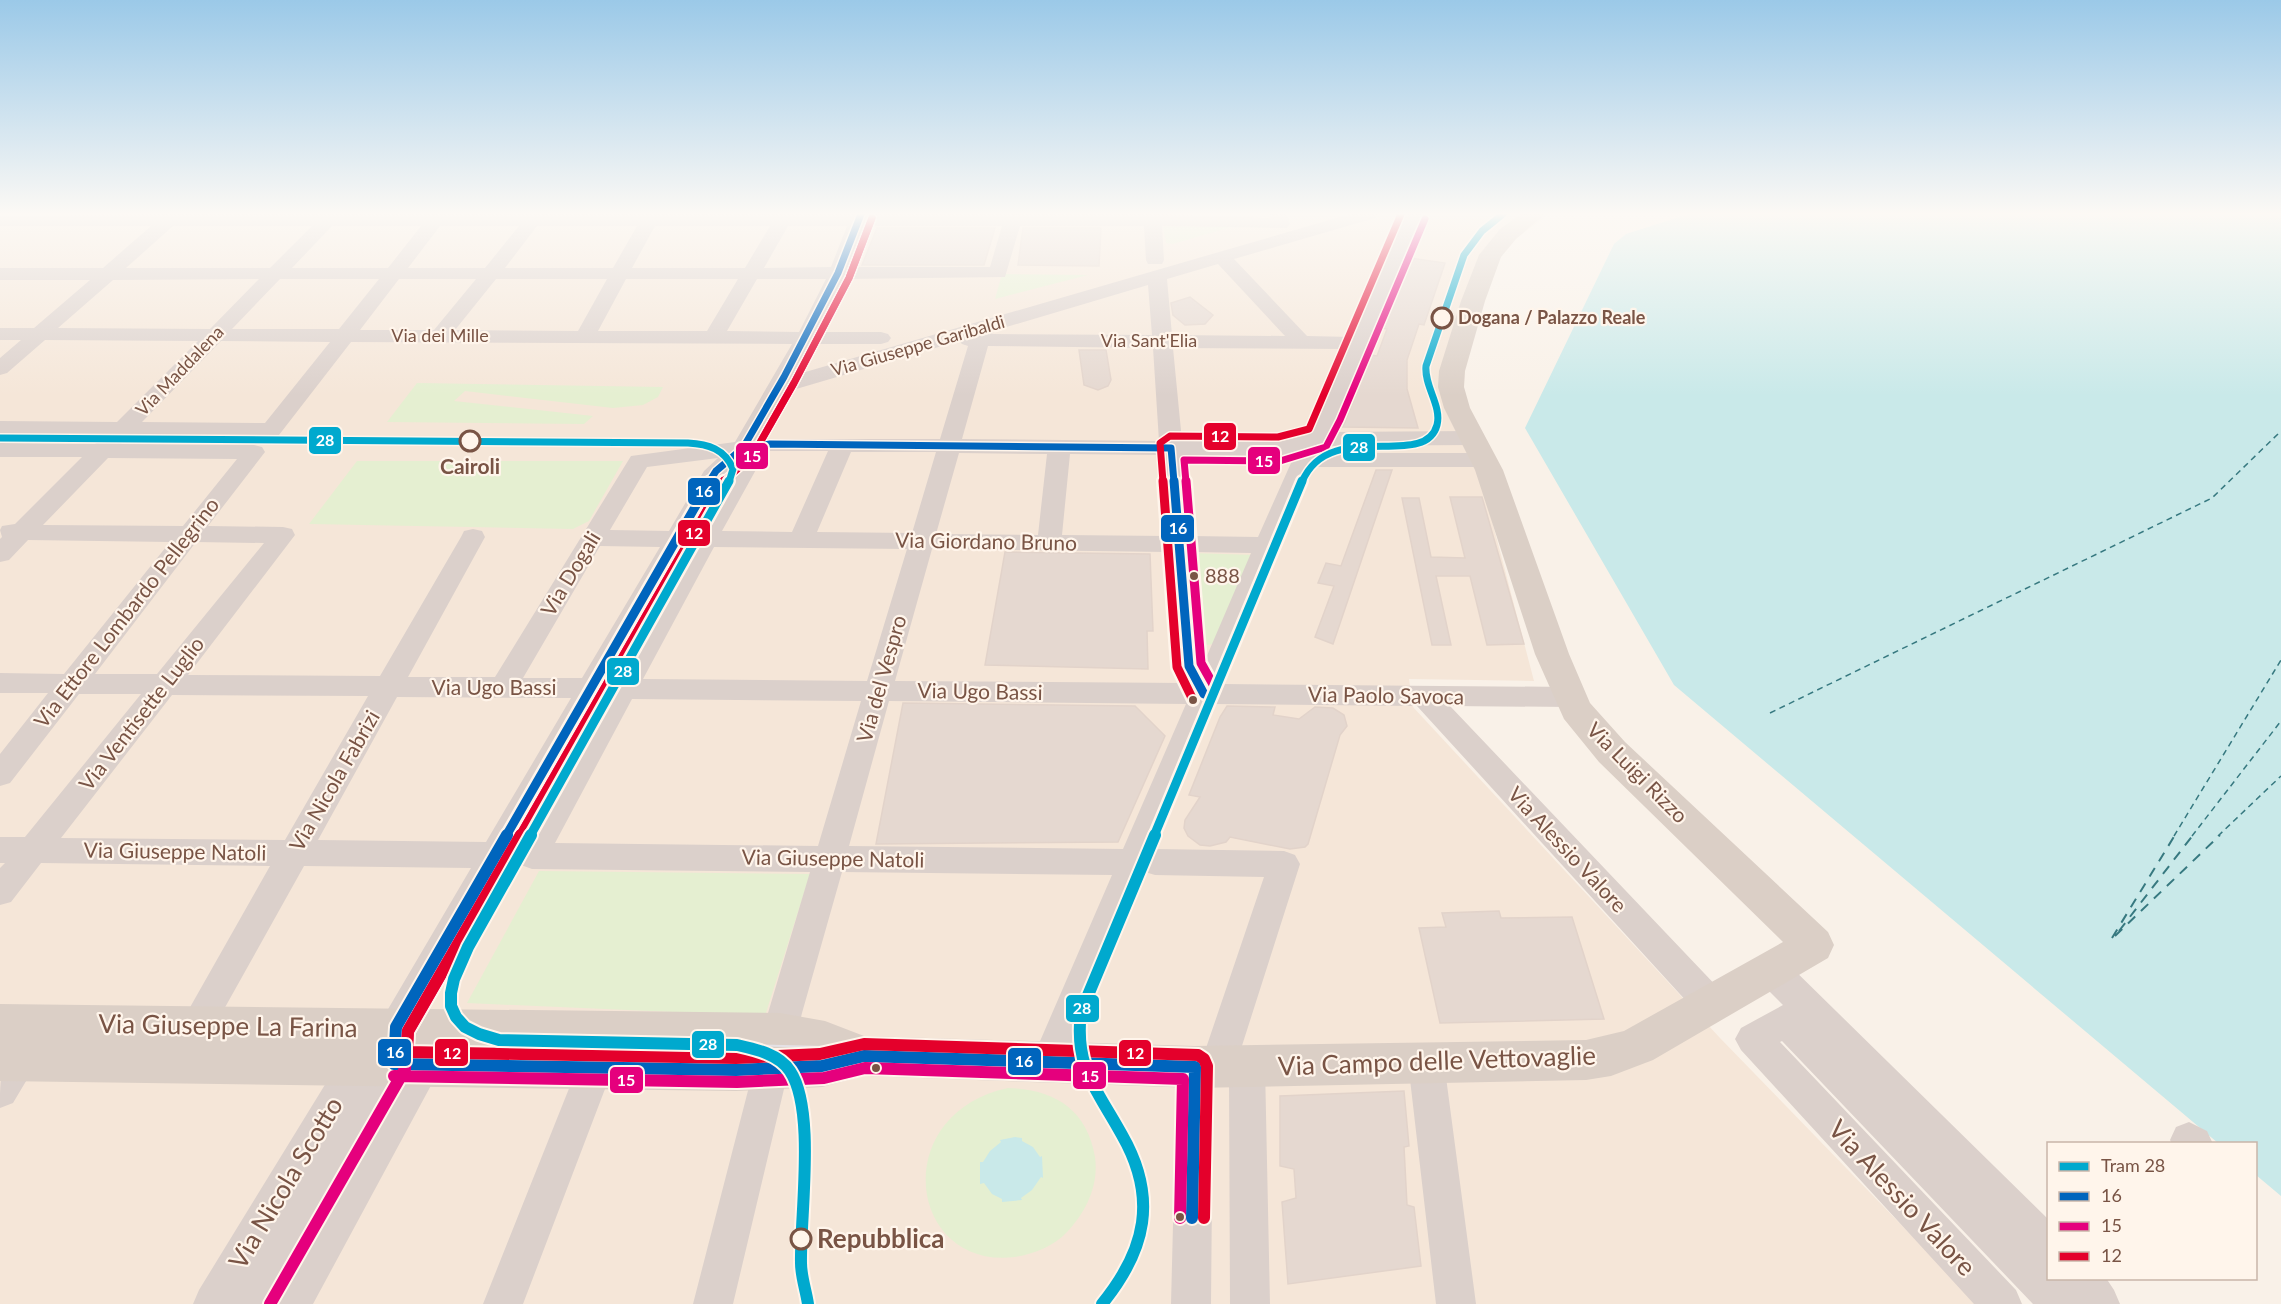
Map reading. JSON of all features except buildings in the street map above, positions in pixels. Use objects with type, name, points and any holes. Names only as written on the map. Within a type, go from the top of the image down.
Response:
[{"type":"main road","name":"Via Luigi Rizzo","points":[[1483,275],[1456,355],[1451,379],[1453,397],[1489,470],[1569,697],[1587,725],[1612,752],[1814,945]]},
{"type":"main road","name":"Via Campo delle Vettovaglie","points":[[776,1050],[822,1066],[864,1056],[1220,1066],[1600,1059],[1638,1046],[1814,945]]},
{"type":"main road","name":"Via Giuseppe La Farina","points":[[0,1023],[197,1025],[394,1055],[595,1068],[776,1050]]},
{"type":"main road","name":"Via Giuseppe La Farina","points":[[7,1071],[394,1055],[776,1050]]},
{"type":"street","points":[[0,369],[108,275]]},
{"type":"street","name":"Via Maddalena","points":[[0,554],[11,532],[102,451],[274,275]]},
{"type":"street","points":[[0,428],[271,430],[393,275]]},
{"type":"street","points":[[441,336],[489,275]]},
{"type":"street","points":[[584,337],[619,275]]},
{"type":"street","points":[[712,338],[750,275]]},
{"type":"street","points":[[624,689],[692,539],[716,471],[743,448],[806,339],[837,275]]},
{"type":"street","name":"Via Giuseppe Garibaldi","points":[[791,364],[881,338],[1129,275]]},
{"type":"street","name":"Via Giuseppe Garibaldi","points":[[982,333],[1138,275]]},
{"type":"street","points":[[1157,275],[1189,666],[1204,694]]},
{"type":"street","points":[[1239,275],[1301,342]]},
{"type":"street","points":[[1049,1062],[1144,862],[1204,694],[1267,545],[1300,449],[1329,416],[1388,275]]},
{"type":"street","name":"Via Sant'Elia","points":[[938,340],[982,333],[1163,341],[1359,343]]},
{"type":"street","name":"Via del Vespro","points":[[713,1304],[776,1050],[982,333]]},
{"type":"street","name":"Via dei Mille","points":[[0,334],[881,338]]},
{"type":"street","name":"Via Giuseppe Garibaldi","points":[[778,387],[938,340]]},
{"type":"street","points":[[743,448],[770,444],[1477,449]]},
{"type":"street","points":[[801,540],[842,445]]},
{"type":"street","points":[[1049,543],[1059,447]]},
{"type":"street","name":"Via Dogali","points":[[503,688],[639,460],[743,448]]},
{"type":"street","points":[[0,450],[102,451]]},
{"type":"street","name":"Via Ettore Lombardo Pellegrino","points":[[0,775],[254,452],[102,451]]},
{"type":"street","points":[[11,532],[189,534]]},
{"type":"street","name":"Via Ventisette Luglio","points":[[0,892],[283,535],[189,534]]},
{"type":"street","name":"Via Nicola Fabrizi","points":[[197,1025],[473,537]]},
{"type":"street","name":"Via Giordano Bruno","points":[[592,538],[1267,545]]},
{"type":"street","points":[[256,1304],[394,1055],[495,855],[592,688],[692,539]]},
{"type":"street","name":"Via Ugo Bassi","points":[[0,683],[1204,694]]},
{"type":"street","name":"Via Giuseppe Natoli","points":[[624,689],[532,856],[1284,864],[1220,1066]]},
{"type":"street","name":"Via Paolo Savoca","points":[[1204,694],[1569,697]]},
{"type":"street","name":"Via Alessio Valore","points":[[1424,696],[1711,1004]]},
{"type":"street","name":"Via Giuseppe Natoli","points":[[0,850],[495,855]]},
{"type":"street","points":[[1771,970],[2047,1244]]},
{"type":"street","name":"Via Alessio Valore","points":[[2002,1304],[1753,1039],[1786,1020],[2061,1304]]},
{"type":"street","points":[[291,1304],[394,1055]]},
{"type":"street","name":"Via Nicola Scotto","points":[[213,1304],[347,1082],[394,1055]]},
{"type":"street","points":[[1426,1062],[1456,1304]]},
{"type":"street","points":[[1191,1304],[1220,1066]]},
{"type":"street","points":[[1220,1066],[1250,1304]]},
{"type":"street","points":[[503,1304],[595,1068]]},
{"type":"street","points":[[2082,1280],[2100,1304]]},
{"type":"street","points":[[707,1304],[713,1304]]},
{"type":"shaded area","points":[[0,275],[1490,275],[1457,387],[1534,681],[1409,679],[1413,707],[1720,1038],[1978,1304],[0,1304]]},
{"type":"green space","points":[[1002,275],[1088,275],[995,299]]},
{"type":"green space","points":[[417,383],[663,387],[658,397],[643,405],[613,408],[465,391],[454,401],[593,416],[584,424],[387,422]]},
{"type":"green space","points":[[357,461],[623,461],[589,521],[573,529],[309,524]]},
{"type":"green space","points":[[1190,553],[1256,555],[1213,644],[1207,645],[1198,638]]},
{"type":"green space","points":[[539,871],[810,874],[765,1016],[467,1003]]},
{"type":"green space","points":[[1008,1088],[1040,1092],[1066,1105],[1076,1114],[1091,1140],[1095,1157],[1095,1178],[1090,1198],[1080,1216],[1056,1241],[1043,1249],[1015,1257],[979,1255],[952,1240],[934,1216],[926,1187],[929,1156],[943,1127],[969,1103]]},
{"type":"water","points":[[1599,275],[2281,275],[2281,1196],[2257,1176],[2257,1142],[2217,1142],[1674,685],[1525,428]]},
{"type":"water","points":[[1022,1138],[1022,1141],[1033,1147],[1040,1157],[1042,1156],[1043,1178],[1041,1177],[1032,1190],[1021,1198],[1022,1200],[1002,1202],[1002,1199],[992,1194],[984,1183],[980,1184],[980,1162],[983,1162],[990,1151],[1001,1142],[1000,1140]]},
{"type":"ferry route","points":[[1770,713],[2212,498],[2281,431]]},
{"type":"ferry route","points":[[2174,836],[2281,660]]},
{"type":"ferry route","points":[[2192,836],[2281,721]]},
{"type":"ferry route","points":[[2218,836],[2281,776]]},
{"type":"ferry route","points":[[2112,938],[2175,835]]},
{"type":"ferry route","points":[[2119,931],[2193,835]]},
{"type":"ferry route","points":[[2115,936],[2220,835]]},
{"type":"tram line","name":"28","points":[[1102,1304],[1128,1268],[1142,1230],[1144,1210],[1138,1169],[1129,1147],[1093,1085],[1082,1058],[1078,1036],[1081,1012],[1306,472],[1322,456],[1335,450],[1405,446],[1429,437],[1436,428],[1437,414],[1426,382],[1426,366],[1457,275]]},
{"type":"tram line","name":"28","points":[[0,438],[688,443],[716,448],[726,456],[733,469],[728,485],[468,947],[454,979],[451,1006],[456,1017],[465,1027],[499,1040],[737,1045],[766,1053],[785,1065],[797,1086],[801,1108],[804,1162],[801,1263],[808,1304]]},
{"type":"tram line","points":[[737,1045],[1039,1052],[1083,1063],[1104,1083]]},
{"type":"transit line","name":"16","points":[[837,275],[784,377],[743,448],[716,471],[396,1027],[394,1064],[736,1070],[822,1066],[864,1056],[1195,1067],[1192,1218]]},
{"type":"transit line","name":"15","points":[[270,1304],[405,1069],[408,1031],[725,479],[753,455],[794,383],[850,275]]},
{"type":"transit line","name":"12","points":[[850,275],[794,383],[753,455],[725,479],[408,1031],[407,1052],[736,1058],[820,1054],[864,1044],[1198,1055],[1204,1059],[1207,1066],[1204,1218]]},
{"type":"transit line","name":"12","points":[[1193,700],[1177,667],[1160,443],[1170,436],[1278,437],[1309,429],[1375,275]]},
{"type":"transit line","name":"15","points":[[1215,688],[1201,663],[1184,460],[1280,461],[1326,447],[1340,420],[1401,275]]},
{"type":"transit line","name":"16","points":[[743,448],[770,444],[1171,448],[1189,666],[1204,694]]},
{"type":"transit line","name":"15","points":[[394,1076],[737,1082],[824,1078],[865,1068],[1183,1079],[1180,1218]]},
{"type":"place","name":"Dogana / Palazzo Reale","points":[[1442,318]]},
{"type":"place","name":"Cairoli","points":[[470,441]]},
{"type":"place","name":"888","points":[[1194,576]]},
{"type":"place","name":"Repubblica","points":[[801,1239]]}]
